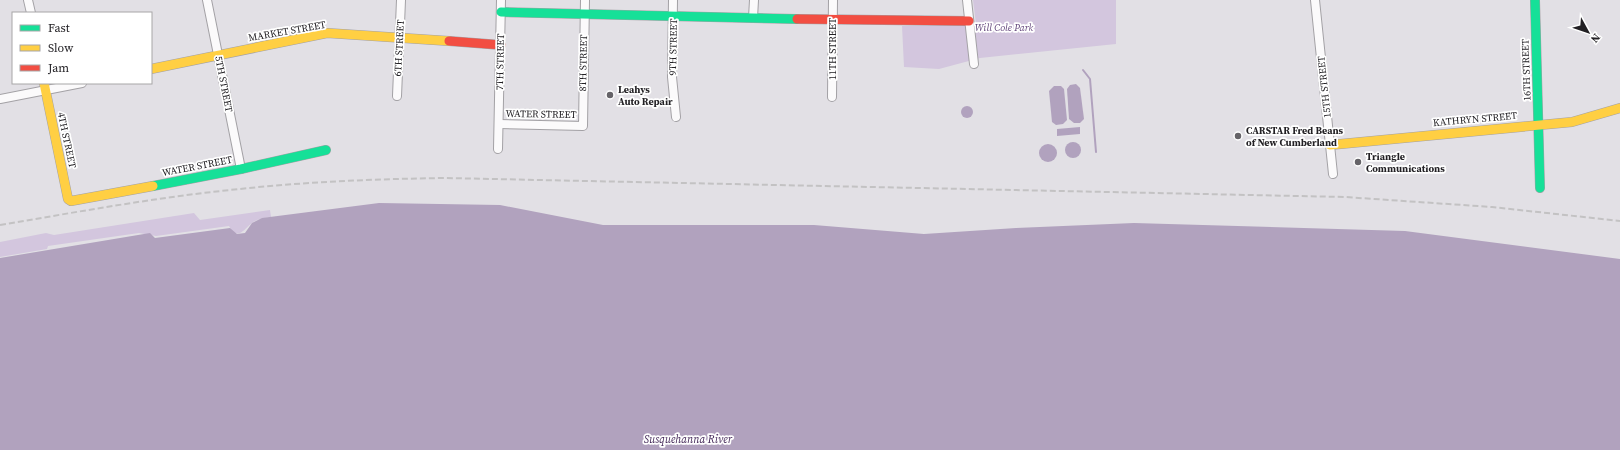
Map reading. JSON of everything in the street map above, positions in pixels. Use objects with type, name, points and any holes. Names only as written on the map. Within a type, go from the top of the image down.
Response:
[{"type":"street","points":[[28,0],[31,12]]},
{"type":"street","name":"5TH STREET","points":[[207,0],[241,169]]},
{"type":"street","name":"6TH STREET","points":[[397,96],[401,0]]},
{"type":"street","name":"7TH STREET","points":[[498,149],[502,0]]},
{"type":"street","name":"8TH STREET","points":[[583,126],[584,0]]},
{"type":"street","name":"9TH STREET","points":[[673,0],[672,76],[676,117]]},
{"type":"street","points":[[753,18],[754,0]]},
{"type":"street","name":"11TH STREET","points":[[832,97],[833,0]]},
{"type":"street","points":[[967,0],[974,64]]},
{"type":"street","name":"15TH STREET","points":[[1315,0],[1333,174]]},
{"type":"street","name":"16TH STREET","points":[[1535,0],[1540,188]]},
{"type":"street","points":[[501,12],[673,17],[969,21]]},
{"type":"street","name":"MARKET STREET","points":[[152,69],[327,33],[501,45]]},
{"type":"street","points":[[0,99],[45,87],[73,84]]},
{"type":"street","name":"4TH STREET","points":[[45,87],[68,199],[71,201]]},
{"type":"street","name":"KATHRYN STREET","points":[[1330,145],[1538,124],[1572,122],[1620,108]]},
{"type":"street","name":"WATER STREET","points":[[499,124],[583,126]]},
{"type":"street","name":"WATER STREET","points":[[71,201],[241,169],[326,150]]},
{"type":"green space","name":"Will Cole Park","points":[[973,0],[1116,0],[1116,44],[980,58],[939,69],[904,67],[902,26],[976,24]]},
{"type":"green space","points":[[270,210],[271,217],[263,218],[252,223],[240,233],[235,233],[229,226],[156,236],[139,233],[48,246],[47,249],[0,257],[0,242],[46,233],[54,235],[194,213],[200,220]]},
{"type":"water","points":[[1076,84],[1080,88],[1084,119],[1080,123],[1074,123],[1069,119],[1067,89],[1070,85]]},
{"type":"water","points":[[1054,86],[1061,86],[1064,89],[1067,120],[1063,124],[1056,125],[1052,122],[1049,91]]},
{"type":"water","points":[[967,106],[971,108],[973,112],[971,116],[967,118],[963,116],[961,112],[963,108]]},
{"type":"water","points":[[1080,127],[1080,134],[1057,136],[1057,129]]},
{"type":"water","points":[[1073,142],[1079,144],[1081,150],[1079,156],[1073,158],[1067,156],[1065,150],[1067,144]]},
{"type":"water","points":[[1044,144],[1052,144],[1057,149],[1055,160],[1052,162],[1044,162],[1039,157],[1039,149]]},
{"type":"water","name":"Susquehanna River","points":[[379,203],[500,205],[603,225],[814,225],[924,234],[1134,223],[1405,231],[1620,259],[1620,450],[0,450],[0,258],[150,233],[155,238],[230,228],[237,234],[245,233],[252,223],[262,218]]},
{"type":"waterway","points":[[1083,70],[1090,79],[1096,152]]},
{"type":"railway","points":[[0,225],[86,210],[201,193],[338,181],[445,178],[1345,197],[1492,207],[1620,221]]},
{"type":"traffic: fast","points":[[1535,0],[1540,188]]},
{"type":"traffic: fast","points":[[501,12],[797,19]]},
{"type":"traffic: fast","points":[[153,186],[241,169],[326,150]]},
{"type":"traffic: slow","points":[[152,69],[327,33],[449,41]]},
{"type":"traffic: slow","points":[[44,84],[68,199],[71,201],[153,186]]},
{"type":"traffic: slow","points":[[1330,145],[1572,122],[1620,108]]},
{"type":"traffic: jam","points":[[797,19],[969,21]]},
{"type":"traffic: jam","points":[[449,41],[501,45]]},
{"type":"place","name":"Leahys Auto Repair","points":[[610,95]]},
{"type":"place","name":"CARSTAR Fred Beans of New Cumberland","points":[[1238,136]]},
{"type":"place","name":"Triangle Communications","points":[[1358,162]]}]
